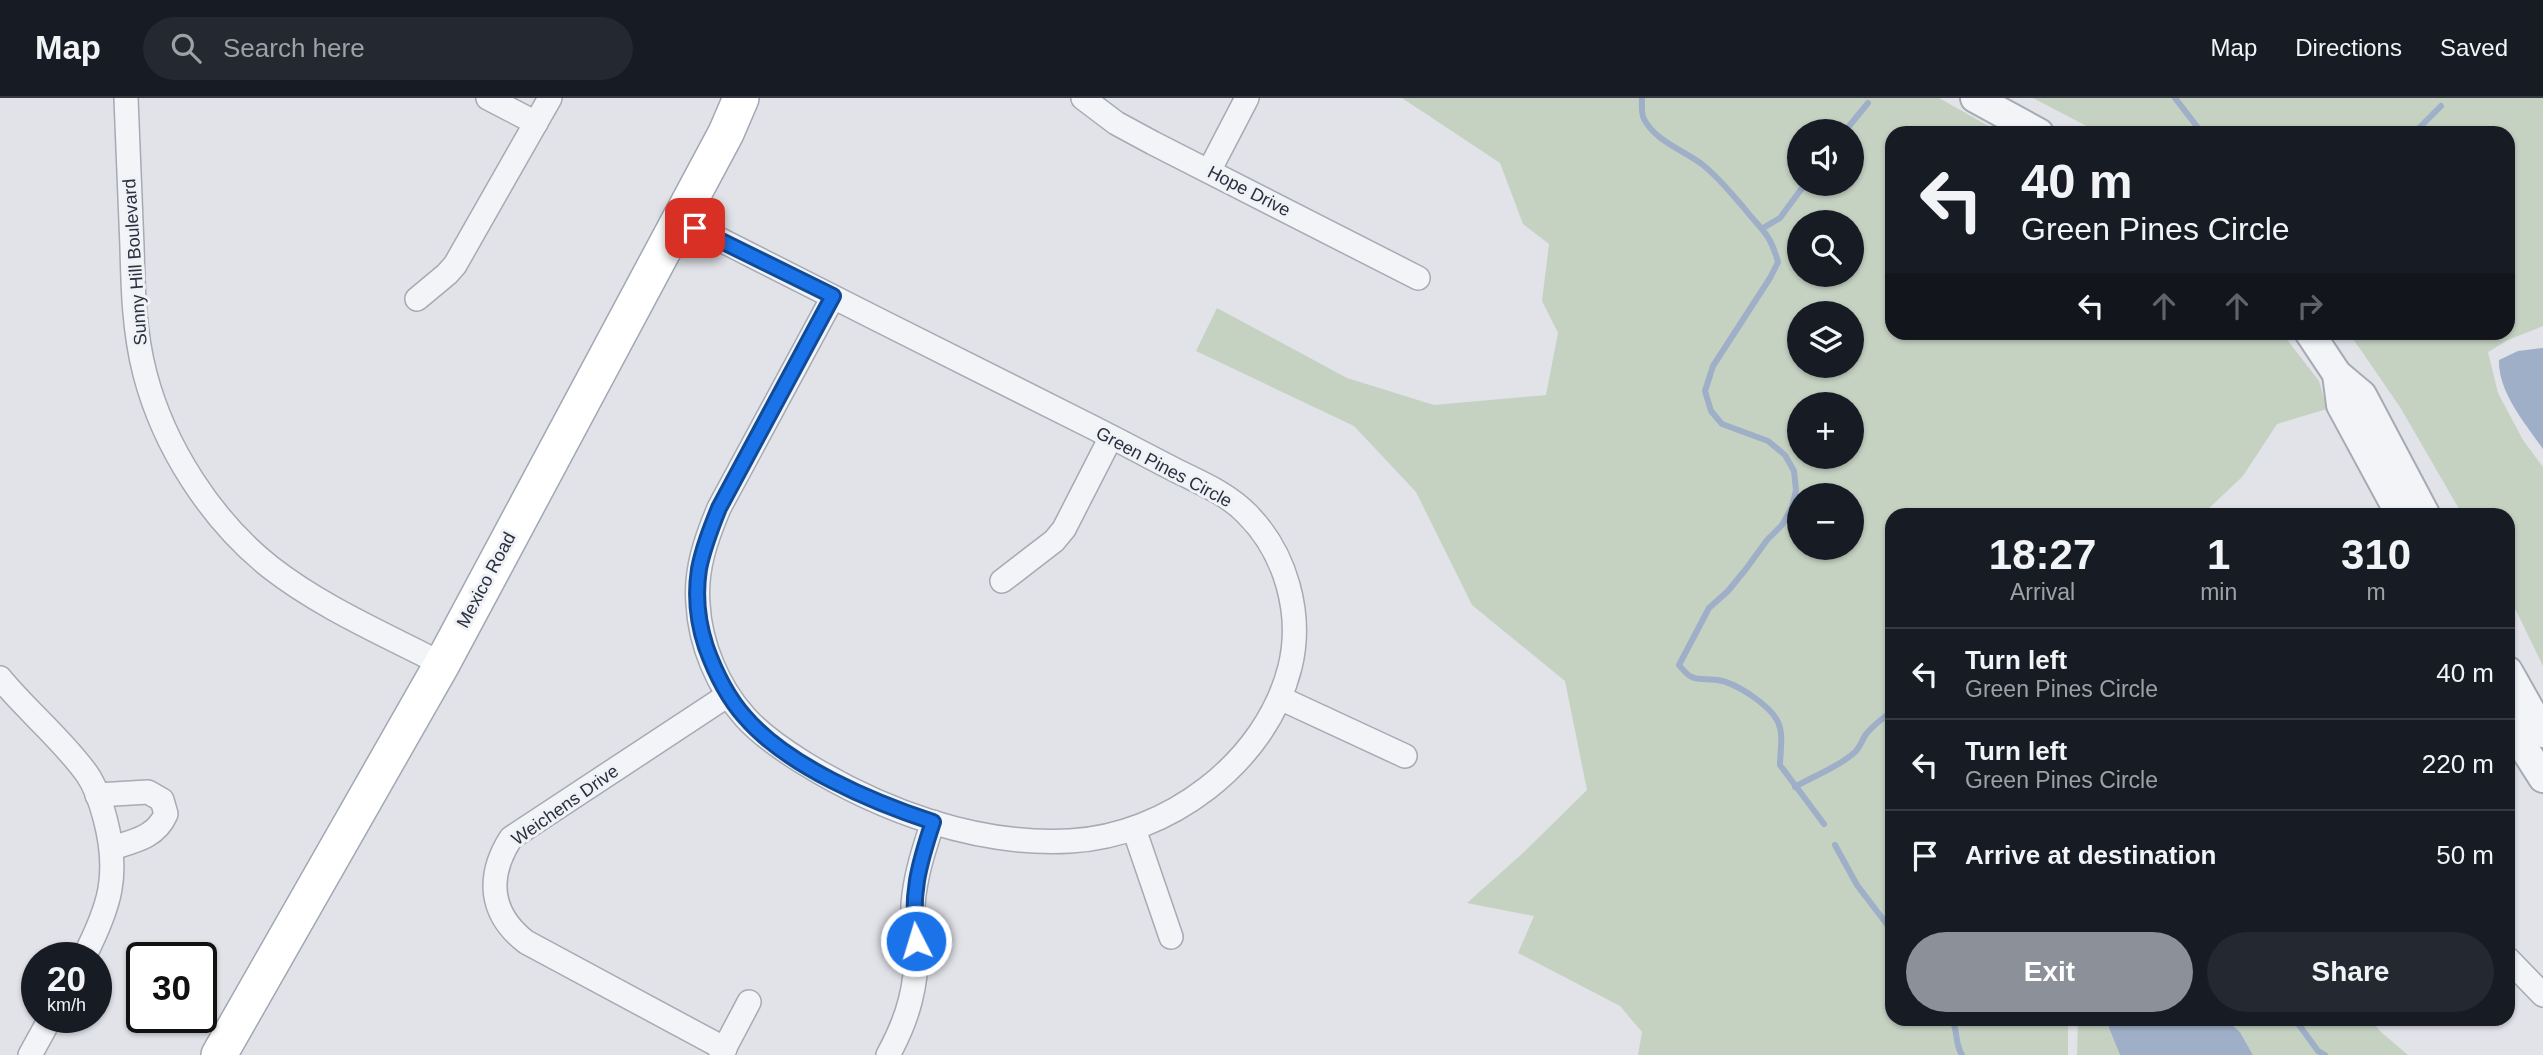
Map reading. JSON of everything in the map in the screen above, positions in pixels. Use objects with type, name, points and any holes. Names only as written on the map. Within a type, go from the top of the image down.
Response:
[{"type":"main road","name":"Mexico Road","points":[[225,1053],[442,664],[726,134],[741,98]]},
{"type":"street","name":"Sunny Hill Boulevard","points":[[126,98],[134,306],[139,343],[155,404],[190,476],[228,526],[270,567],[302,589],[442,664]]},
{"type":"street","points":[[488,98],[536,123]]},
{"type":"street","points":[[417,299],[455,265],[550,98]]},
{"type":"street","name":"Hope Drive","points":[[1083,98],[1116,123],[1418,278]]},
{"type":"street","points":[[1209,171],[1247,98]]},
{"type":"street","points":[[1975,98],[2026,126]]},
{"type":"street","name":"Green Pines Circle","points":[[680,220],[833,296],[1223,494],[1247,513],[1267,538],[1282,567],[1295,622],[1293,653],[1280,698],[1257,736],[1212,784],[1186,803],[1134,828],[1073,841],[1010,840],[933,822],[882,804],[821,774],[768,739],[745,718],[728,695],[712,664],[702,633],[699,570],[706,539],[719,508],[833,296]]},
{"type":"street","points":[[2314,340],[2337,374],[2362,395],[2422,508]]},
{"type":"street","points":[[2337,374],[2341,405],[2397,508]]},
{"type":"street","points":[[1002,581],[1054,541],[1064,530],[1111,437]]},
{"type":"street","points":[[0,678],[72,755],[89,777],[97,794],[113,848],[112,879],[107,904],[92,942]]},
{"type":"street","points":[[2515,683],[2543,733]]},
{"type":"street","name":"Weichens Drive","points":[[728,695],[511,838],[503,851],[495,878],[499,909],[514,932],[526,942],[723,1052],[749,1002]]},
{"type":"street","points":[[1280,698],[1405,756]]},
{"type":"street","points":[[2515,734],[2543,778]]},
{"type":"street","points":[[97,794],[148,792],[162,800],[166,814],[160,827],[142,839],[113,848]]},
{"type":"street","points":[[888,1055],[902,1031],[912,1001],[916,970],[913,909],[916,878],[933,822]]},
{"type":"street","points":[[1134,828],[1171,937]]},
{"type":"street","points":[[2515,966],[2543,995]]},
{"type":"street","points":[[30,1055],[42,1033]]},
{"type":"green space","points":[[1402,98],[1939,98],[1989,126],[1885,126],[1885,340],[2287,340],[2319,381],[2327,409],[2277,424],[2243,476],[2209,508],[1885,508],[1885,1026],[2068,1026],[2068,1055],[1638,1055],[1642,1032],[1620,1006],[1518,953],[1534,916],[1467,903],[1587,790],[1565,681],[1472,605],[1416,492],[1354,426],[1196,351],[1217,308],[1347,378],[1434,405],[1546,395],[1558,333],[1542,301],[1549,244],[1523,224],[1500,163]]},
{"type":"green space","points":[[2033,98],[2543,98],[2543,326],[2515,337],[2515,126],[2087,126]]},
{"type":"green space","points":[[2354,340],[2508,340],[2488,352],[2498,393],[2523,440],[2543,467],[2543,666],[2515,608],[2515,508],[2459,508],[2400,407]]},
{"type":"green space","points":[[2078,1026],[2109,1026],[2120,1055],[2077,1055]]},
{"type":"green space","points":[[2233,1026],[2376,1026],[2408,1055],[2253,1055],[2240,1032]]},
{"type":"water","points":[[2543,348],[2543,449],[2508,395],[2503,384],[2499,360],[2518,351]]},
{"type":"water","points":[[2233,1026],[2240,1032],[2253,1055],[2120,1055],[2109,1028]]},
{"type":"waterway","points":[[1642,98],[1642,114],[1655,134],[1714,175],[1764,232],[1775,252],[1778,262],[1770,278],[1713,366],[1705,391],[1711,411],[1722,424],[1768,441],[1785,455],[1794,471],[1796,490],[1792,507],[1782,525],[1767,540],[1728,591],[1709,608],[1679,665],[1692,677],[1733,685],[1751,695],[1774,715],[1780,727],[1780,765],[1824,824]]},
{"type":"waterway","points":[[2175,98],[2197,126]]},
{"type":"waterway","points":[[1855,119],[1868,103]]},
{"type":"waterway","points":[[2421,126],[2441,106]]},
{"type":"waterway","points":[[1763,228],[1780,218],[1796,196]]},
{"type":"waterway","points":[[1795,787],[1854,753],[1866,734],[1885,716]]},
{"type":"waterway","points":[[1835,845],[1857,885],[1885,922]]},
{"type":"waterway","points":[[1954,1026],[1962,1055]]},
{"type":"waterway","points":[[2300,1026],[2318,1051],[2325,1055]]},
{"type":"route","points":[[695,228],[833,296],[719,508],[706,539],[699,570],[697,602],[702,633],[712,664],[728,695],[745,718],[768,739],[851,790],[933,822],[916,878],[913,909],[916,941]]}]
